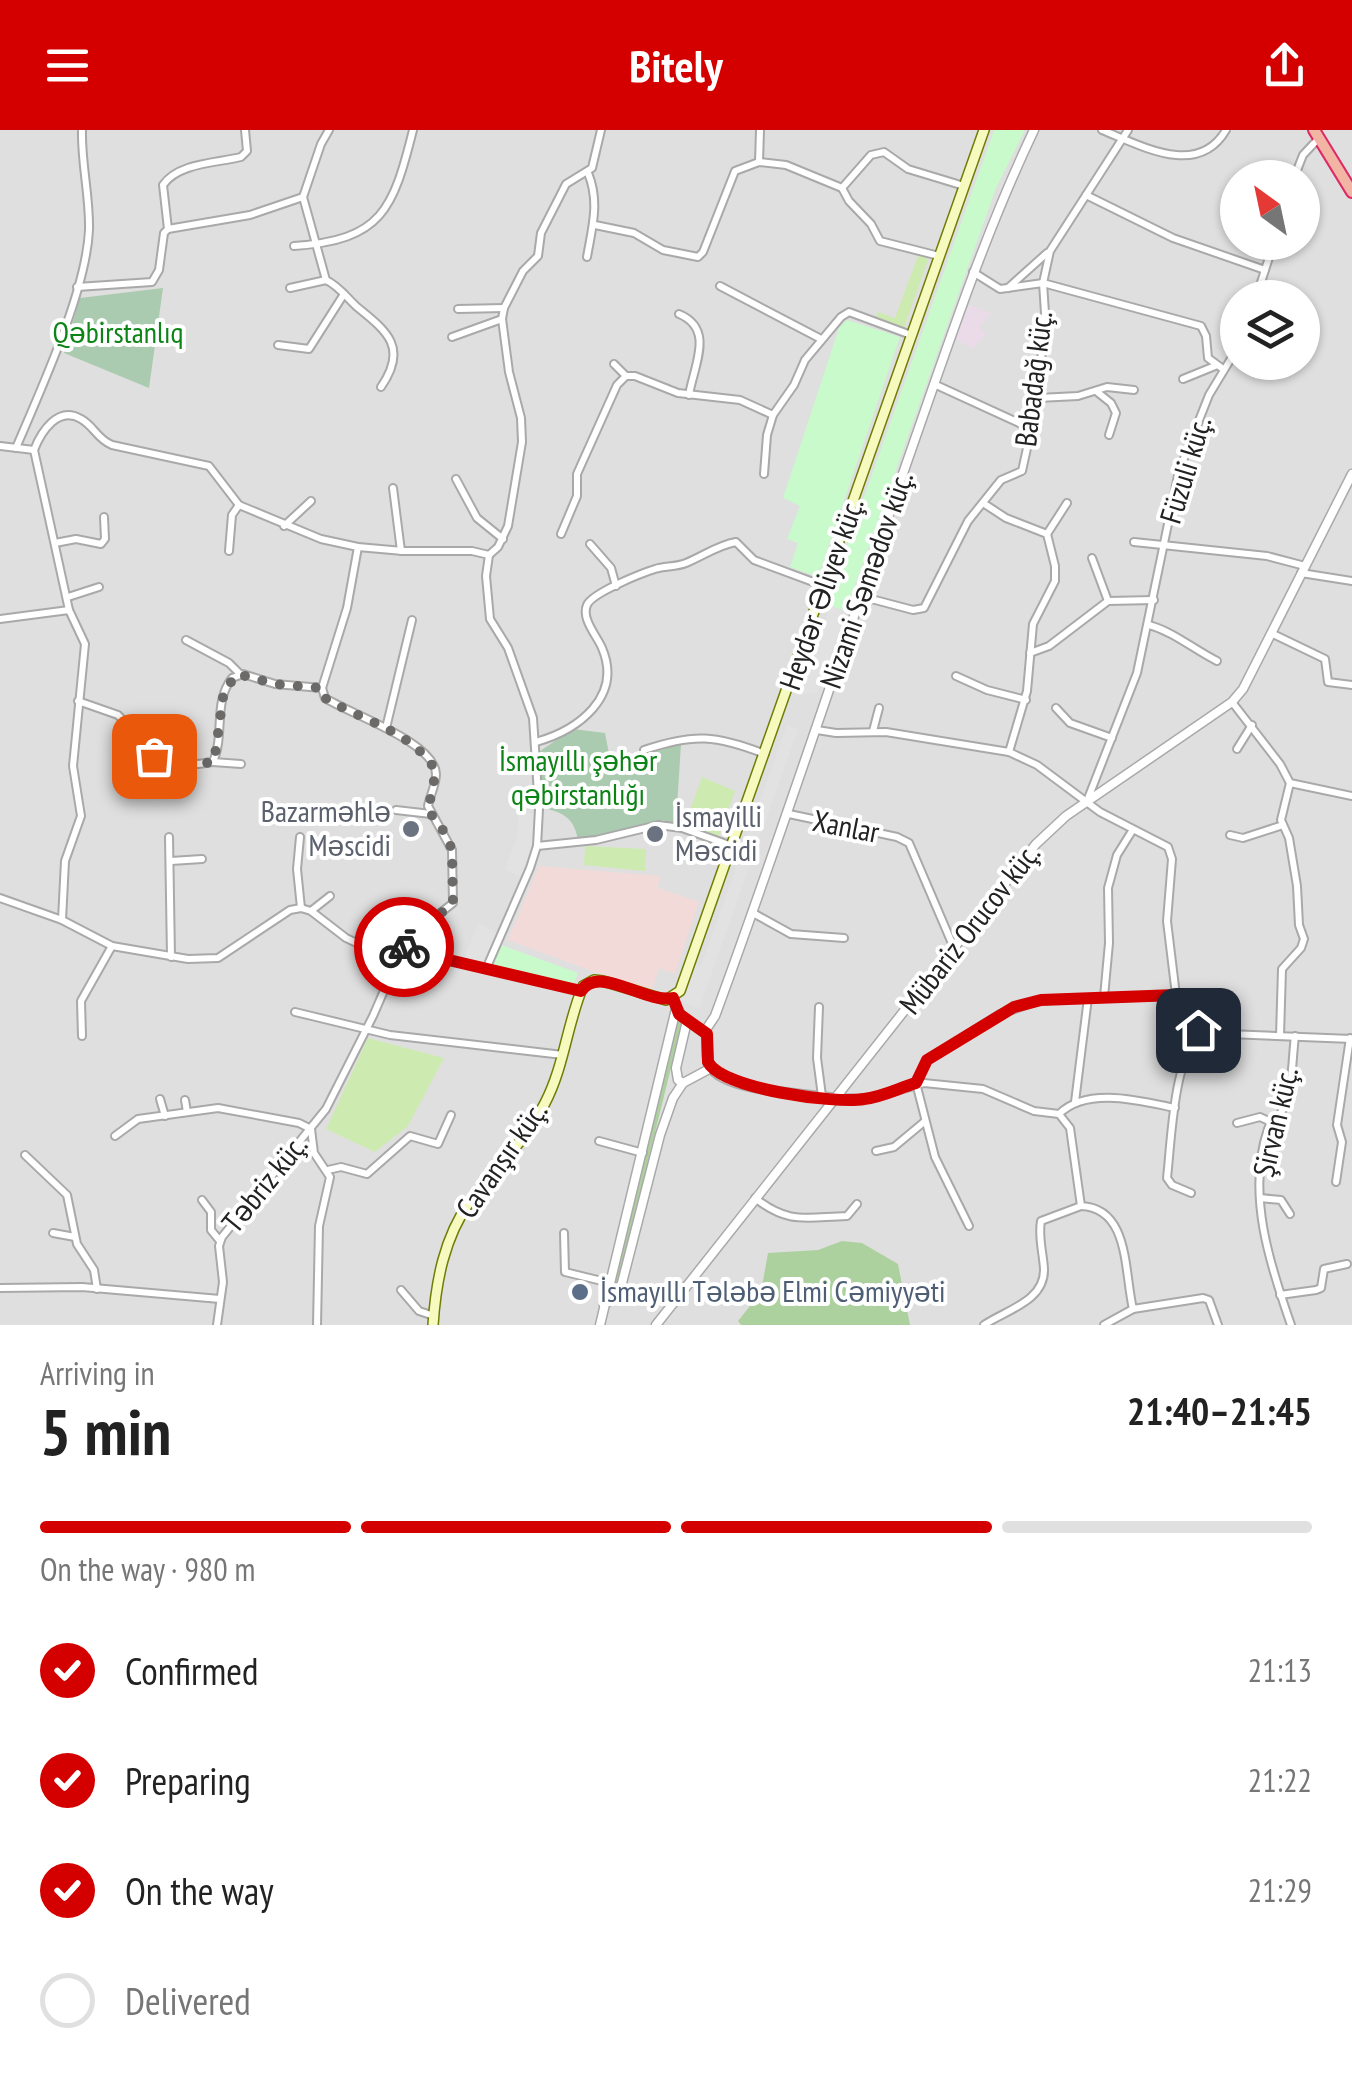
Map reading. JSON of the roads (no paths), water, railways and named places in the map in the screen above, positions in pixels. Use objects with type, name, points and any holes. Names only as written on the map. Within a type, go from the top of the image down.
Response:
[{"type":"highway","points":[[1316,134],[1350,185]]},
{"type":"main road","name":"Heydər Əliyev küç.","points":[[674,1004],[734,846],[984,130]]},
{"type":"main road","name":"Cavanşır küç.","points":[[434,1320],[440,1269],[452,1231],[536,1119],[552,1089],[581,991],[590,982],[603,981],[674,1004]]},
{"type":"street","points":[[16,448],[77,287],[89,227],[82,130]]},
{"type":"street","points":[[168,229],[163,184],[167,178],[176,172],[241,157],[247,151],[245,130]]},
{"type":"street","points":[[329,130],[303,198],[326,280],[386,332],[392,344],[391,372],[381,388]]},
{"type":"street","points":[[294,246],[356,235],[383,211],[400,182],[413,130]]},
{"type":"street","points":[[486,969],[537,846],[539,810],[536,742],[528,701],[508,648],[490,619],[486,576],[488,555],[503,539],[508,526],[522,442],[502,319],[524,271],[538,256],[541,233],[566,184],[588,173],[596,157],[601,130]]},
{"type":"street","points":[[758,162],[760,130]]},
{"type":"street","name":"Nizami Səmədov küç.","points":[[705,1031],[715,1016],[789,814],[973,272],[997,208],[1034,130]]},
{"type":"street","points":[[1102,130],[1176,156],[1205,153],[1216,146],[1226,130]]},
{"type":"street","name":"Babadağ küç.","points":[[860,596],[912,610],[924,608],[956,542],[982,502],[1000,480],[1022,471],[1038,398],[1045,313],[1043,284],[1050,251],[1128,130]]},
{"type":"street","points":[[1301,160],[1316,134]]},
{"type":"street","points":[[842,188],[877,152],[884,152],[918,172],[964,186]]},
{"type":"street","points":[[595,226],[634,233],[664,250],[698,257],[710,237],[735,172],[758,162],[786,165],[842,188],[880,241],[938,256]]},
{"type":"street","points":[[587,257],[595,226],[594,186],[588,173]]},
{"type":"street","points":[[1086,195],[1173,238],[1265,270]]},
{"type":"street","points":[[77,287],[152,282],[168,229],[250,215],[303,198]]},
{"type":"street","points":[[1007,289],[1050,251]]},
{"type":"street","points":[[1262,280],[1268,260]]},
{"type":"street","points":[[973,272],[995,287],[1043,284],[1201,326],[1206,336],[1206,352],[1219,367],[1183,379]]},
{"type":"street","points":[[290,288],[326,280]]},
{"type":"street","points":[[720,286],[821,338]]},
{"type":"street","points":[[278,345],[309,348],[344,294]]},
{"type":"street","points":[[458,309],[504,308]]},
{"type":"street","points":[[764,474],[767,435],[773,416],[821,338],[849,312],[912,335]]},
{"type":"street","points":[[679,314],[691,318],[702,340],[689,395]]},
{"type":"street","points":[[452,337],[502,319]]},
{"type":"street","points":[[614,364],[626,376],[635,376],[668,392],[740,400],[773,416]]},
{"type":"street","name":"Füzuli küç.","points":[[1086,802],[1137,672],[1179,470],[1219,367]]},
{"type":"street","points":[[562,534],[577,496],[577,474],[618,385],[626,376]]},
{"type":"street","points":[[934,384],[1032,428]]},
{"type":"street","points":[[1038,398],[1059,400],[1107,387],[1134,390]]},
{"type":"street","points":[[1096,390],[1116,413],[1110,435]]},
{"type":"street","points":[[62,920],[65,861],[82,816],[74,766],[84,644],[70,610],[34,450],[57,418],[75,416],[98,438],[112,445],[209,466],[239,505],[321,540],[401,551],[472,551],[488,555]]},
{"type":"street","points":[[0,446],[34,450]]},
{"type":"street","name":"Mübariz Orucov küç.","points":[[656,1325],[1036,844],[1086,802],[1232,702],[1251,677],[1352,474]]},
{"type":"street","points":[[456,479],[477,518],[503,539]]},
{"type":"street","points":[[393,488],[401,551]]},
{"type":"street","points":[[284,526],[311,501]]},
{"type":"street","points":[[982,502],[1006,518],[1047,534]]},
{"type":"street","points":[[1010,752],[1026,700],[1033,624],[1056,574],[1047,534],[1067,503]]},
{"type":"street","points":[[228,551],[232,515],[239,505]]},
{"type":"street","points":[[55,542],[76,539],[101,544],[105,538],[104,517]]},
{"type":"street","points":[[536,742],[552,736],[600,704],[606,692],[605,654],[586,615],[586,606],[595,596],[736,542],[754,560],[824,586]]},
{"type":"street","points":[[1134,542],[1267,556],[1303,570],[1352,581]]},
{"type":"street","points":[[590,544],[610,568],[616,586]]},
{"type":"street","points":[[317,1325],[319,1226],[329,1183],[328,1170],[317,1159],[311,1129],[326,1110],[367,1030],[402,949],[453,904],[452,850],[428,806],[436,776],[434,767],[413,742],[325,698],[322,688],[347,608],[358,547]]},
{"type":"street","points":[[1092,558],[1108,602]]},
{"type":"street","points":[[68,597],[98,587]]},
{"type":"street","points":[[1030,653],[1049,646],[1108,602],[1154,600]]},
{"type":"street","points":[[0,619],[70,610]]},
{"type":"street","points":[[386,728],[412,620]]},
{"type":"street","points":[[1149,625],[1166,630],[1216,662]]},
{"type":"street","points":[[1273,634],[1325,659],[1328,682],[1352,685]]},
{"type":"street","points":[[186,640],[230,663],[238,674],[275,684],[322,688]]},
{"type":"street","points":[[214,762],[224,690],[238,674]]},
{"type":"street","points":[[956,676],[987,690],[1026,700]]},
{"type":"street","points":[[78,701],[118,715],[159,759],[241,764]]},
{"type":"street","points":[[1232,702],[1252,724],[1290,783],[1352,796]]},
{"type":"street","points":[[873,731],[879,708]]},
{"type":"street","points":[[1056,708],[1070,723],[1112,738]]},
{"type":"street","points":[[1237,749],[1252,724]]},
{"type":"street","points":[[817,730],[873,731],[1010,752],[1037,765],[1132,831],[1162,843],[1171,853],[1167,921],[1176,995]]},
{"type":"street","points":[[644,750],[697,736],[727,740],[766,755]]},
{"type":"street","name":"Şirvan küç.","points":[[1280,1036],[1282,969],[1302,948],[1304,939],[1282,814],[1290,783]]},
{"type":"street","points":[[396,810],[431,814]]},
{"type":"street","name":"Xanlar","points":[[789,814],[897,837],[909,844],[954,948]]},
{"type":"street","points":[[537,846],[596,840],[658,825],[682,828],[734,846]]},
{"type":"street","points":[[1230,835],[1244,838],[1283,825]]},
{"type":"street","points":[[1104,998],[1109,944],[1108,888],[1116,856],[1132,831]]},
{"type":"street","points":[[170,837],[171,957]]},
{"type":"street","points":[[300,837],[297,859],[301,908]]},
{"type":"street","points":[[171,861],[202,859]]},
{"type":"street","points":[[311,910],[330,896]]},
{"type":"street","points":[[1,899],[62,920],[112,946],[171,957],[218,958],[290,910],[301,908],[311,910],[352,942],[402,949],[581,991]]},
{"type":"street","points":[[753,913],[791,934],[844,938]]},
{"type":"street","points":[[82,1036],[81,1002],[112,946]]},
{"type":"street","points":[[969,1226],[935,1157],[916,1083],[927,1060],[1000,1014],[1041,1000],[1176,995],[1228,1034],[1351,1039],[1342,1074],[1337,1125],[1342,1142],[1336,1182]]},
{"type":"street","points":[[1075,1102],[1088,998]]},
{"type":"street","points":[[674,1004],[688,1021],[705,1031],[711,1068],[724,1078],[754,1087],[868,1099],[916,1083],[983,1088],[1034,1111],[1059,1114],[1068,1122],[1081,1206]]},
{"type":"street","points":[[600,1325],[674,1004]]},
{"type":"street","points":[[819,1007],[817,1050],[822,1096]]},
{"type":"street","points":[[295,1012],[367,1030],[562,1055]]},
{"type":"street","points":[[683,1083],[675,1071],[688,1021]]},
{"type":"street","points":[[1191,1194],[1172,1185],[1167,1178],[1175,1108],[1190,1043],[1208,1021]]},
{"type":"street","name":"Şirvan küç.","points":[[1291,1325],[1266,1242],[1260,1198],[1264,1145],[1272,1122],[1283,1110],[1295,1036]]},
{"type":"street","points":[[604,1305],[622,1283],[672,1098],[683,1083],[711,1068]]},
{"type":"street","points":[[160,1099],[165,1116]]},
{"type":"street","points":[[1059,1114],[1075,1102],[1122,1099],[1175,1108]]},
{"type":"street","points":[[185,1100],[187,1112]]},
{"type":"street","name":"Təbriz küç.","points":[[115,1136],[138,1119],[227,1109],[311,1129],[220,1241],[217,1325]]},
{"type":"street","points":[[328,1170],[341,1167],[367,1174],[410,1136],[438,1144],[452,1116]]},
{"type":"street","points":[[1237,1123],[1260,1118],[1272,1122]]},
{"type":"street","points":[[876,1152],[894,1148],[924,1122]]},
{"type":"street","points":[[599,1141],[642,1153]]},
{"type":"street","points":[[25,1156],[67,1195],[76,1237],[94,1270],[98,1290]]},
{"type":"street","points":[[755,1198],[775,1214],[788,1218],[847,1216],[856,1204]]},
{"type":"street","points":[[1260,1198],[1281,1200],[1290,1214]]},
{"type":"street","points":[[202,1200],[211,1212],[211,1230],[220,1241]]},
{"type":"street","points":[[984,1325],[1022,1304],[1040,1288],[1044,1273],[1041,1221],[1081,1206],[1105,1212],[1118,1231],[1133,1310]]},
{"type":"street","points":[[53,1233],[76,1237]]},
{"type":"street","points":[[564,1233],[565,1272],[610,1283]]},
{"type":"street","points":[[1280,1295],[1321,1288],[1324,1270],[1347,1264]]},
{"type":"street","points":[[0,1288],[220,1299]]},
{"type":"street","points":[[402,1290],[419,1311],[434,1320]]},
{"type":"street","points":[[1104,1325],[1133,1310],[1203,1298],[1209,1300],[1218,1325]]},
{"type":"place","name":"Bazarməhlə Məscidi","points":[[411,829]]},
{"type":"place","name":"İsmayilli Məscidi","points":[[655,834]]},
{"type":"place","name":"İsmayıllı Tələbə Elmi Cəmiyyəti","points":[[580,1292]]},
{"type":"park label","name":"Qəbirstanlıq","points":[[118,333]]},
{"type":"park label","name":"İsmayıllı şəhər qəbirstanlığı","points":[[578,778]]}]
